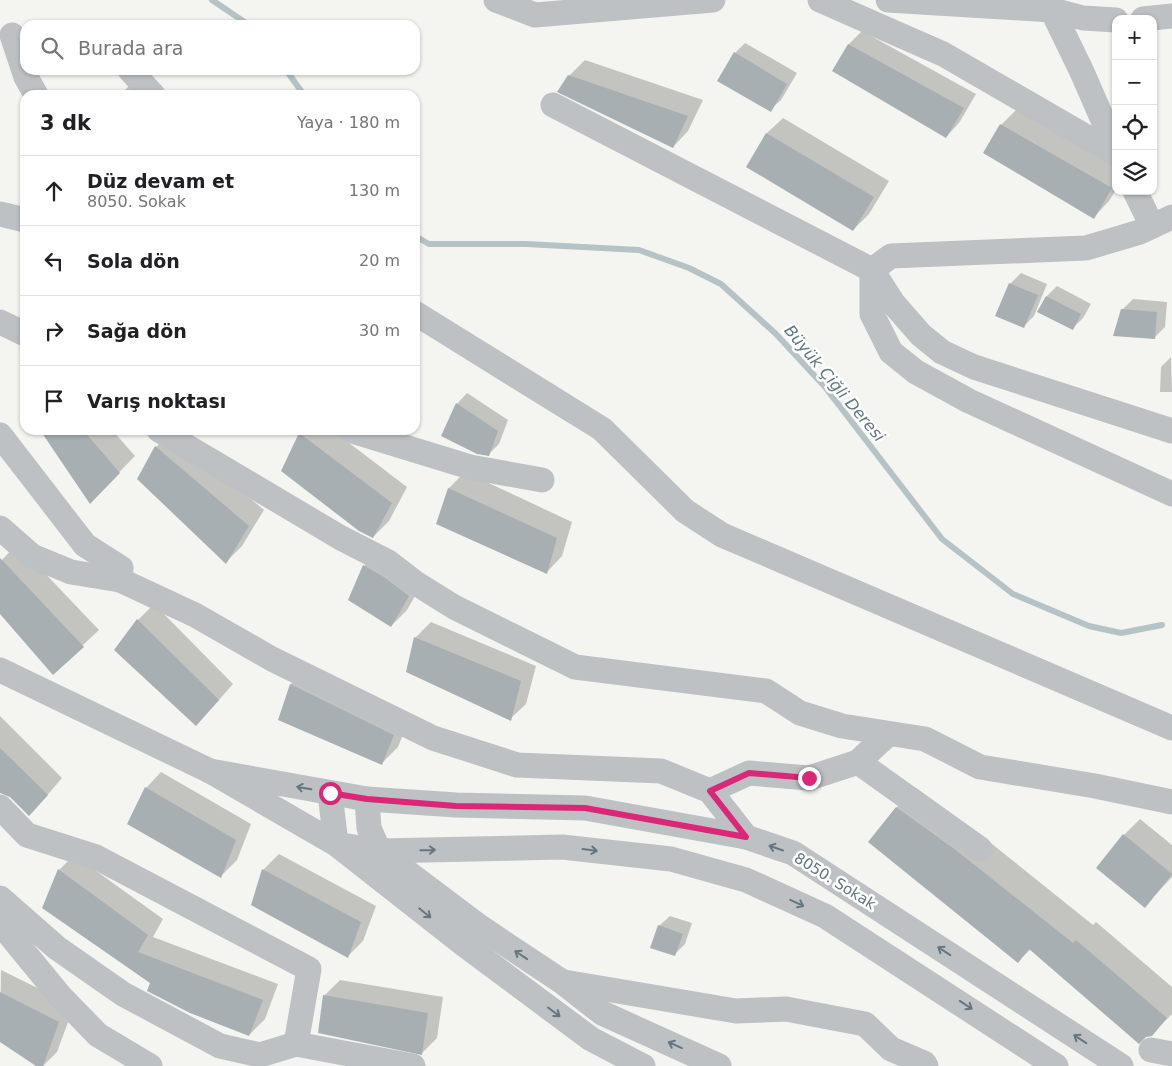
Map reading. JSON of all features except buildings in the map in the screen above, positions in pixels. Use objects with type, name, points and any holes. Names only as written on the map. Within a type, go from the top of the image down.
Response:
[{"type":"street","points":[[496,0],[535,15],[713,0]]},
{"type":"street","points":[[820,0],[943,54],[1038,111],[1112,152]]},
{"type":"street","points":[[888,0],[1047,5],[1083,18],[1112,20]]},
{"type":"street","points":[[1047,5],[1112,142]]},
{"type":"street","points":[[1157,18],[1172,16]]},
{"type":"street","points":[[12,36],[20,59]]},
{"type":"street","points":[[25,75],[33,90]]},
{"type":"street","points":[[135,75],[148,90]]},
{"type":"street","points":[[553,105],[872,270],[893,303],[921,335],[942,352],[974,367],[1172,431]]},
{"type":"street","points":[[872,270],[891,256],[1086,248],[1162,222],[1139,195]]},
{"type":"street","points":[[0,214],[20,219]]},
{"type":"street","points":[[872,270],[872,314],[891,352],[916,372],[968,401],[1172,494]]},
{"type":"street","points":[[420,316],[602,429],[685,511],[722,535],[1172,728]]},
{"type":"street","points":[[0,322],[20,332]]},
{"type":"street","points":[[0,435],[85,545],[121,568],[120,580]]},
{"type":"street","points":[[167,435],[341,538],[388,562],[454,607],[575,667],[766,692],[800,714],[842,726],[887,735],[925,739],[980,768],[1095,786],[1172,802]]},
{"type":"street","points":[[365,435],[470,467],[542,480]]},
{"type":"street","points":[[0,528],[32,556],[71,572],[120,580],[195,615],[272,658],[433,738],[517,765],[661,771],[710,791],[746,837]]},
{"type":"street","points":[[0,670],[210,771],[336,844],[462,943],[590,1039],[643,1066]]},
{"type":"street","points":[[710,791],[749,773],[809,778],[858,762],[887,735]]},
{"type":"street","points":[[858,762],[980,849]]},
{"type":"street","name":"8050. Sokak","points":[[210,771],[367,799],[456,806],[585,808],[746,837],[793,854],[1121,1066]]},
{"type":"street","points":[[330,793],[336,844]]},
{"type":"street","points":[[367,799],[369,828],[380,851],[480,927],[561,981],[602,1013],[719,1066]]},
{"type":"street","points":[[0,807],[27,835],[96,857],[309,969],[296,1044]]},
{"type":"street","points":[[336,844],[380,851],[562,847],[671,859],[746,880],[825,916],[1056,1066]]},
{"type":"street","points":[[0,898],[57,948],[116,989],[220,1046],[260,1054],[296,1044],[413,1066]]},
{"type":"street","points":[[0,923],[60,996],[98,1035],[150,1066]]},
{"type":"street","points":[[561,981],[736,1011],[786,1008],[865,1024],[891,1049],[926,1065]]},
{"type":"waterway","name":"Büyük Çiğli Deresi","points":[[212,0],[242,20]]},
{"type":"waterway","name":"Büyük Çiğli Deresi","points":[[290,75],[300,90]]},
{"type":"waterway","name":"Büyük Çiğli Deresi","points":[[420,239],[429,244],[526,244],[639,250],[689,268],[721,284],[776,334],[825,387],[942,539],[1013,594],[1089,626],[1121,633],[1162,625]]},
{"type":"route","points":[[330,793],[367,799],[456,806],[585,808],[746,837],[710,791],[749,773],[809,778]]}]
